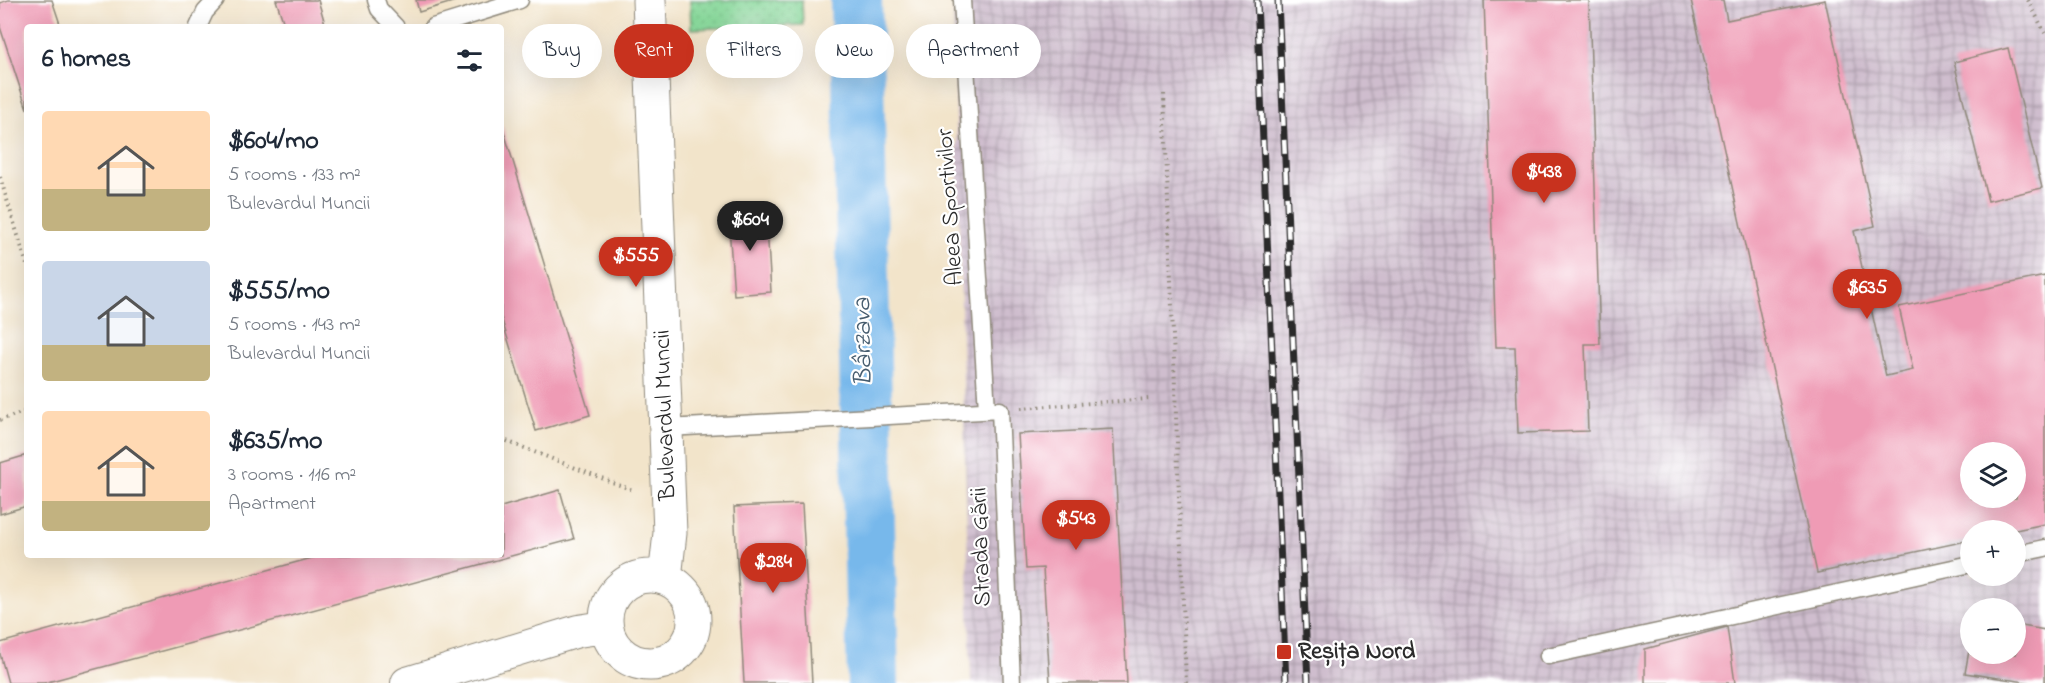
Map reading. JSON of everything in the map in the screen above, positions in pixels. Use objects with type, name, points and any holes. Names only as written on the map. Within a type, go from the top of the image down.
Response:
[{"type":"street","name":"Bulevardul Muncii","points":[[649,0],[670,533],[665,578]]},
{"type":"street","points":[[650,576],[665,578],[680,587],[690,601],[695,618],[692,636],[672,672],[653,665],[636,663],[622,655],[611,643],[605,627],[608,604],[621,586],[634,578],[650,576]]},
{"type":"street","points":[[407,683],[578,632],[605,627]]},
{"type":"lane","points":[[199,24],[205,12],[216,0]]},
{"type":"lane","points":[[376,0],[379,9],[393,24]]},
{"type":"lane","points":[[443,24],[520,0]]},
{"type":"lane","name":"Aleea Sportivilor","points":[[962,0],[994,410]]},
{"type":"lane","points":[[667,428],[994,410]]},
{"type":"lane","name":"Strada Gării","points":[[994,410],[1012,683]]},
{"type":"lane","points":[[2026,552],[2045,548]]},
{"type":"lane","points":[[1548,656],[1960,566]]},
{"type":"path","points":[[2028,0],[2045,33]]},
{"type":"path","points":[[1164,94],[1186,683]]},
{"type":"path","points":[[0,177],[24,255]]},
{"type":"path","points":[[994,410],[1149,399]]},
{"type":"path","points":[[0,420],[24,412]]},
{"type":"path","points":[[504,440],[635,491]]},
{"type":"shaded area","points":[[953,0],[2045,0],[2045,683],[971,683],[955,78],[1041,78],[1041,24],[954,24]]},
{"type":"green space","points":[[690,0],[802,0],[803,24],[706,24],[706,28],[694,29],[694,24],[691,24]]},
{"type":"building","points":[[8,0],[52,0],[60,24],[24,24],[24,100],[0,27],[0,3]]},
{"type":"building","points":[[276,0],[318,0],[325,24],[284,24]]},
{"type":"building","points":[[416,0],[456,0],[456,1],[419,12]]},
{"type":"building","points":[[1484,0],[1589,0],[1600,344],[1585,344],[1588,431],[1518,433],[1515,347],[1496,347]]},
{"type":"building","points":[[1691,0],[1723,0],[1727,20],[1825,0],[1875,226],[1854,231],[1886,376],[1913,370],[1899,307],[2045,276],[2045,524],[2026,528],[2026,520],[1960,520],[1960,542],[1817,573]]},
{"type":"building","points":[[2008,48],[2042,188],[1988,201],[1954,62]]},
{"type":"building","points":[[504,132],[590,415],[536,431],[504,327]]},
{"type":"building","points":[[766,210],[771,292],[734,295],[728,212]]},
{"type":"building","points":[[1113,429],[1127,683],[1050,683],[1043,568],[1026,569],[1018,434]]},
{"type":"building","points":[[24,456],[24,507],[0,514],[0,463]]},
{"type":"building","points":[[560,490],[574,539],[44,683],[8,683],[0,654],[0,643],[312,558],[504,558],[504,506]]},
{"type":"building","points":[[802,504],[812,683],[744,683],[734,507]]},
{"type":"building","points":[[1727,627],[1735,683],[1645,683],[1645,649]]},
{"type":"building","points":[[2026,627],[2045,630],[2045,683],[1965,673],[1967,664],[2026,664]]},
{"type":"waterway","name":"Bârzava","points":[[856,0],[873,683]]},
{"type":"railway","points":[[1257,0],[1286,683]]},
{"type":"railway","points":[[1278,0],[1308,683]]},
{"type":"place","name":"Reșița Nord","points":[[1284,652]]}]
